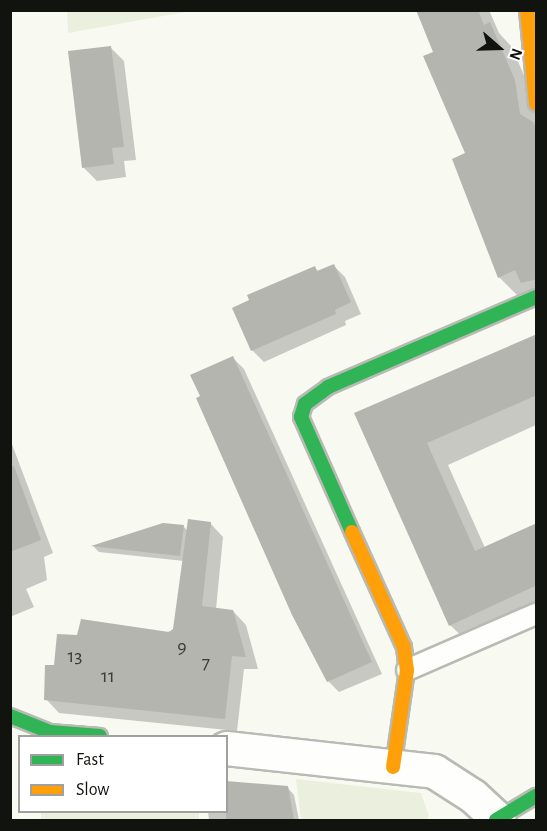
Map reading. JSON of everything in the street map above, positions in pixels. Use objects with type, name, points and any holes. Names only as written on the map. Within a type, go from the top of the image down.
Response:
[{"type":"street","points":[[527,10],[537,104]]},
{"type":"street","points":[[393,767],[407,670],[404,647],[309,440],[301,417],[305,404],[328,387],[537,297]]},
{"type":"street","points":[[10,716],[50,732],[88,735]]},
{"type":"street","points":[[228,748],[434,771],[473,796],[498,820],[537,796]]},
{"type":"lane","points":[[407,670],[537,614]]},
{"type":"green space","points":[[67,10],[191,11],[68,33]]},
{"type":"green space","points":[[296,779],[421,793],[429,816],[427,820],[301,820]]},
{"type":"green space","points":[[41,813],[199,813],[199,820],[41,820]]},
{"type":"building","points":[[416,10],[478,10],[484,25],[490,22],[515,80],[520,114],[533,122],[537,130],[537,279],[521,283],[515,270],[498,278],[452,159],[465,153],[423,56],[433,52]]},
{"type":"building","points":[[111,46],[124,147],[112,148],[114,164],[82,168],[68,51]]},
{"type":"building","points":[[334,264],[351,302],[335,310],[336,314],[251,351],[232,308],[249,300],[247,295],[315,266],[317,271]]},
{"type":"building","points":[[537,334],[537,395],[427,443],[475,551],[537,523],[537,585],[449,626],[354,413]]},
{"type":"building","points":[[233,356],[372,662],[327,682],[292,615],[196,398],[200,396],[190,375]]},
{"type":"building","points":[[14,466],[41,540],[10,552],[10,467]]},
{"type":"building","points":[[188,519],[211,522],[202,606],[233,610],[246,657],[232,656],[225,719],[44,700],[45,665],[54,665],[57,634],[77,635],[81,619],[169,632],[173,629]]},
{"type":"building","points":[[163,523],[184,525],[180,556],[91,546]]},
{"type":"building","points":[[228,781],[288,786],[294,820],[226,820]]},
{"type":"traffic: fast","points":[[352,532],[301,417],[305,404],[328,387],[536,297]]},
{"type":"traffic: fast","points":[[10,716],[50,732],[88,735]]},
{"type":"traffic: fast","points":[[496,820],[536,796]]},
{"type":"traffic: slow","points":[[527,10],[536,104]]},
{"type":"traffic: slow","points":[[352,532],[404,647],[407,670],[393,767]]}]
